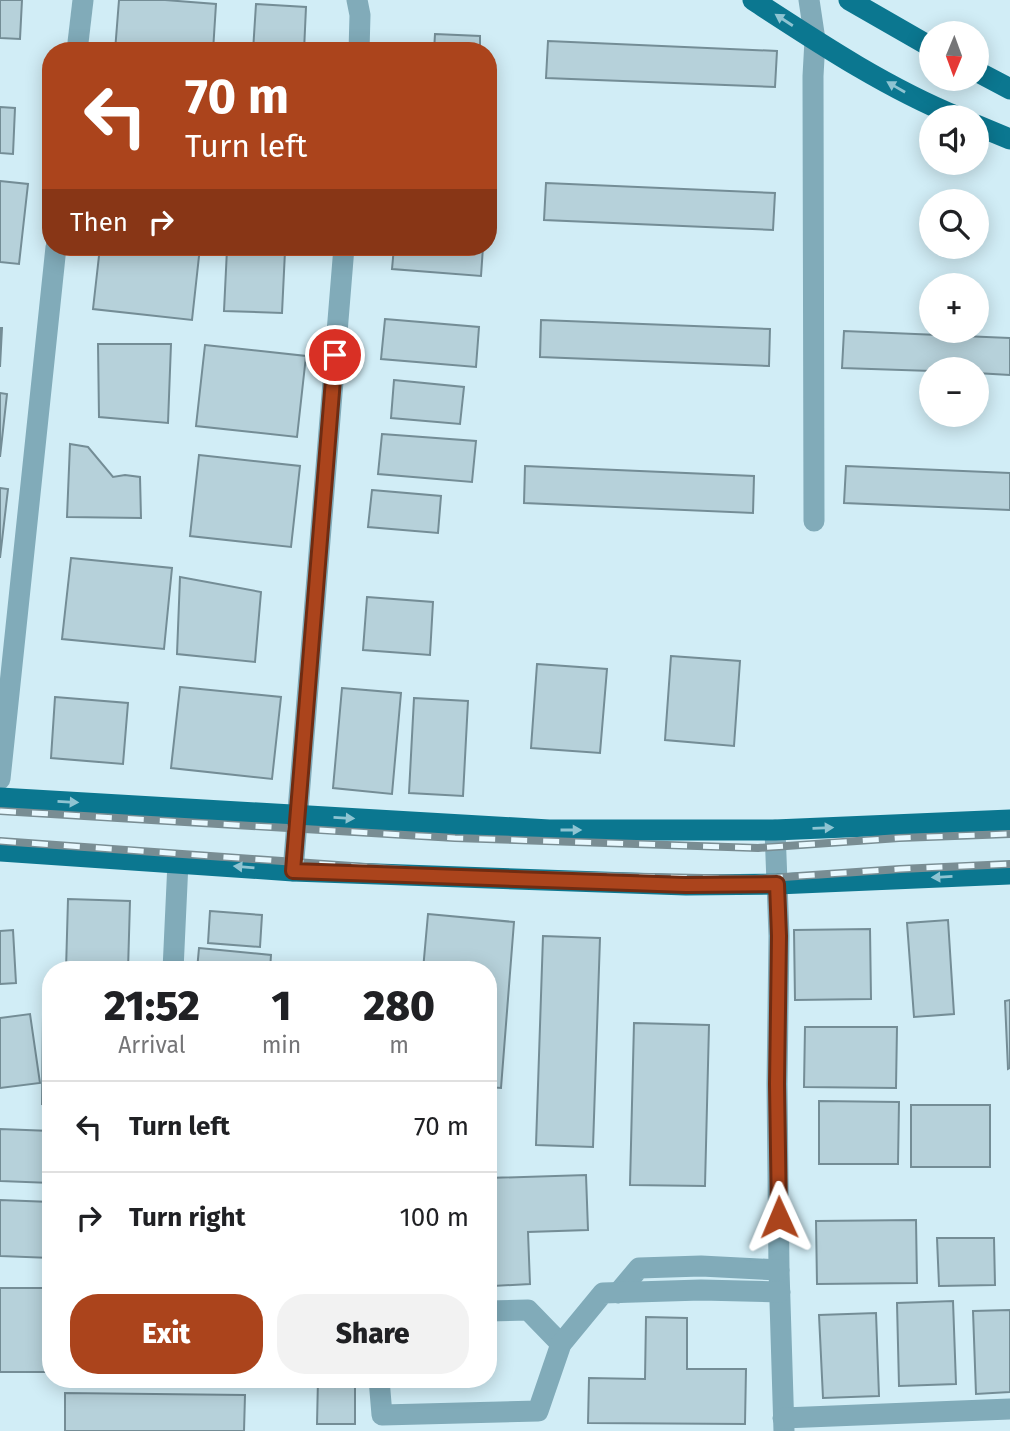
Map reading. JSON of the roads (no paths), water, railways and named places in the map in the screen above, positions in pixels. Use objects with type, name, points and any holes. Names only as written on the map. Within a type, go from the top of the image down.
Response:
[{"type":"main road","points":[[753,0],[815,40],[929,105]]},
{"type":"main road","points":[[849,0],[919,40]]},
{"type":"main road","points":[[989,78],[1010,89]]},
{"type":"main road","points":[[989,130],[1010,139]]},
{"type":"main road","points":[[0,798],[549,830],[775,830],[1010,820]]},
{"type":"main road","points":[[0,851],[293,871],[686,885],[1010,874]]},
{"type":"street","points":[[78,42],[83,0]]},
{"type":"street","points":[[357,0],[360,15],[359,42]]},
{"type":"street","points":[[809,0],[815,40],[814,521]]},
{"type":"street","points":[[0,779],[55,256]]},
{"type":"street","points":[[293,871],[343,256]]},
{"type":"street","points":[[775,830],[779,936],[777,1084],[783,1425],[1010,1409]]},
{"type":"street","points":[[173,961],[178,862]]},
{"type":"street","points":[[618,1293],[639,1268],[701,1266],[779,1270]]},
{"type":"street","points":[[380,1388],[382,1415],[538,1411],[561,1345],[603,1293],[701,1290],[780,1292]]},
{"type":"street","points":[[497,1311],[528,1310],[561,1345]]},
{"type":"railway","points":[[0,811],[455,838],[758,848],[899,838],[1010,834]]},
{"type":"railway","points":[[0,841],[450,873],[755,879],[1010,864]]}]
